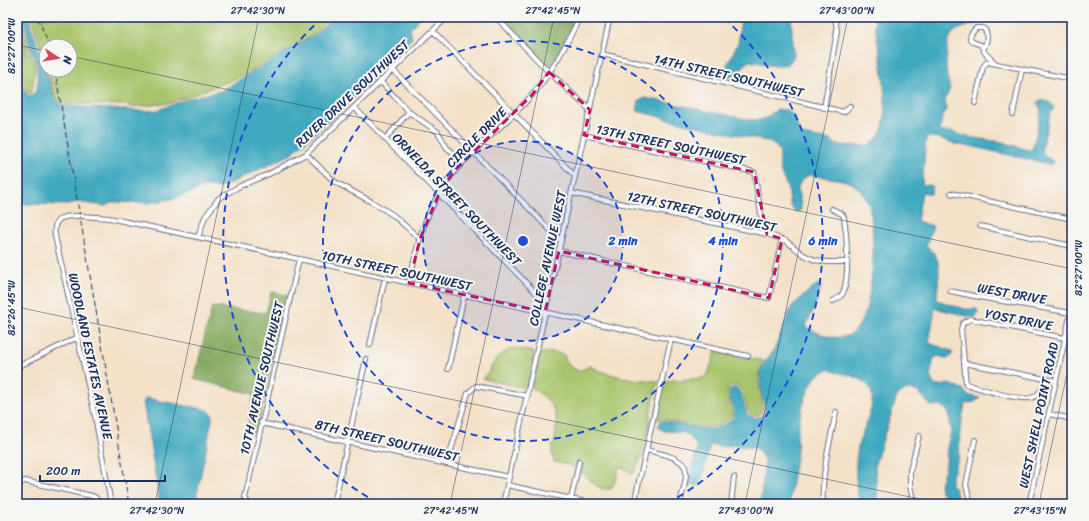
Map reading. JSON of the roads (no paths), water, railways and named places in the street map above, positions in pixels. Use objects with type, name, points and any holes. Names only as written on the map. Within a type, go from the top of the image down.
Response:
[{"type":"street","name":"RIVER DRIVE SOUTHWEST","points":[[198,237],[205,217],[219,198],[240,186],[269,174],[306,154],[447,17]]},
{"type":"street","points":[[496,17],[549,72],[590,110]]},
{"type":"street","name":"CIRCLE DRIVE","points":[[409,283],[427,217],[439,194],[454,171],[532,95],[562,53],[580,17]]},
{"type":"street","name":"COLLEGE AVENUE WEST","points":[[503,504],[528,396],[610,17]]},
{"type":"street","points":[[824,108],[837,31],[835,17]]},
{"type":"street","points":[[984,48],[981,45],[972,42],[970,38],[971,34],[976,28],[983,28],[986,32],[984,48],[985,53],[995,63]]},
{"type":"street","points":[[433,31],[575,176]]},
{"type":"street","name":"14TH STREET SOUTHWEST","points":[[602,54],[824,108],[844,112],[850,106]]},
{"type":"street","points":[[975,103],[983,67],[988,62],[1072,79]]},
{"type":"street","points":[[392,69],[561,241]]},
{"type":"street","points":[[1013,114],[1022,69]]},
{"type":"street","points":[[380,82],[409,112],[438,132],[447,148],[455,154]]},
{"type":"street","name":"ORNELDA STREET SOUTHWEST","points":[[354,107],[547,304]]},
{"type":"street","points":[[385,139],[409,112]]},
{"type":"street","name":"13TH STREET SOUTHWEST","points":[[584,135],[754,172],[762,220],[767,234]]},
{"type":"street","points":[[306,154],[335,182],[372,202],[392,215],[420,239]]},
{"type":"street","name":"12TH STREET SOUTHWEST","points":[[571,193],[767,234],[791,243],[804,255],[815,260],[827,262],[847,262]]},
{"type":"street","points":[[951,193],[1072,220]]},
{"type":"street","points":[[832,209],[842,214],[844,217],[847,262],[844,288],[840,296],[834,302]]},
{"type":"street","name":"10TH STREET SOUTHWEST","points":[[55,236],[54,229],[58,220],[63,217],[73,215],[109,218],[464,296],[748,356]]},
{"type":"street","points":[[980,226],[1072,246]]},
{"type":"street","name":"WOODLAND ESTATES AVENUE","points":[[55,236],[95,416],[111,504]]},
{"type":"street","points":[[559,252],[769,298],[782,239]]},
{"type":"street","name":"10TH AVENUE SOUTHWEST","points":[[247,503],[245,498],[299,259]]},
{"type":"street","points":[[370,345],[385,278]]},
{"type":"street","name":"WEST DRIVE","points":[[950,291],[1071,313]]},
{"type":"street","points":[[448,369],[464,296]]},
{"type":"street","name":"WEST SHELL POINT ROAD","points":[[1029,504],[1072,307]]},
{"type":"street","name":"YOST DRIVE","points":[[964,363],[961,329],[963,323],[970,319],[1065,338]]},
{"type":"street","points":[[17,367],[78,337]]},
{"type":"street","points":[[634,504],[671,339]]},
{"type":"street","points":[[334,504],[366,359]]},
{"type":"street","points":[[1047,380],[1035,397],[1028,400],[966,384],[964,363],[1056,381]]},
{"type":"street","points":[[447,464],[468,393],[476,386],[528,396]]},
{"type":"street","points":[[823,504],[824,473],[836,412]]},
{"type":"street","points":[[1049,414],[1072,419]]},
{"type":"street","name":"8TH STREET SOUTHWEST","points":[[261,423],[509,477]]},
{"type":"street","points":[[914,504],[910,486],[910,471],[919,436]]},
{"type":"street","points":[[971,504],[966,485],[975,440]]},
{"type":"street","points":[[646,450],[667,455],[685,467],[685,483],[681,504]]},
{"type":"street","points":[[570,504],[579,462]]},
{"type":"street","points":[[731,504],[734,477]]},
{"type":"street","points":[[17,487],[20,483],[25,481],[92,496],[96,498],[97,504]]},
{"type":"street","points":[[507,485],[595,504]]},
{"type":"water","points":[[24,17],[28,17],[38,48],[38,78],[48,78],[55,100],[63,106],[144,111],[158,110],[190,98],[221,91],[318,33],[332,17],[420,17],[410,29],[412,38],[343,109],[290,155],[220,188],[204,187],[177,198],[149,203],[112,202],[105,206],[77,202],[68,205],[17,204],[17,83],[29,96],[35,93],[38,82],[37,63],[29,43]]},
{"type":"water","points":[[741,17],[791,17],[794,55],[791,61],[787,65],[775,66],[748,61],[736,77],[723,77],[722,75],[738,43]]},
{"type":"water","points":[[874,17],[952,17],[965,21],[980,17],[995,17],[957,30],[952,34],[948,42],[946,63],[950,89],[945,100],[946,110],[941,122],[940,130],[942,132],[953,132],[968,137],[1002,142],[1031,151],[1034,144],[1041,110],[1037,102],[1047,101],[1054,108],[1050,114],[1042,148],[1043,154],[1054,162],[1052,165],[970,146],[959,145],[934,137],[929,137],[926,140],[922,184],[933,186],[931,194],[922,192],[917,221],[933,226],[926,246],[932,251],[938,263],[939,278],[937,300],[964,309],[977,309],[979,314],[976,317],[971,317],[935,308],[929,343],[952,351],[952,355],[948,359],[938,356],[934,358],[930,376],[934,385],[939,386],[948,384],[963,389],[967,395],[980,398],[975,402],[965,404],[960,431],[959,456],[951,479],[951,484],[955,489],[959,504],[949,504],[941,491],[940,484],[946,465],[947,447],[951,432],[949,414],[946,409],[941,406],[931,406],[921,395],[912,390],[900,392],[896,399],[875,464],[877,504],[859,504],[856,461],[858,447],[872,406],[871,389],[860,379],[829,370],[824,371],[816,377],[804,401],[798,428],[797,455],[789,504],[760,504],[765,462],[756,448],[732,445],[726,447],[710,445],[700,486],[688,484],[697,447],[692,439],[682,432],[668,432],[658,427],[661,421],[698,429],[721,428],[734,417],[734,409],[731,404],[729,390],[736,387],[741,394],[749,417],[762,416],[765,409],[760,381],[763,366],[773,352],[792,306],[819,284],[821,287],[814,309],[806,325],[807,328],[823,335],[835,337],[851,334],[859,325],[870,293],[873,253],[871,217],[869,205],[866,199],[853,184],[841,180],[810,175],[799,184],[798,191],[801,210],[797,212],[794,211],[780,170],[780,152],[772,144],[767,141],[692,125],[637,111],[639,101],[645,98],[751,120],[764,119],[774,111],[786,110],[793,115],[802,135],[831,140],[837,145],[867,146],[879,136],[883,125],[885,112],[883,78]]},
{"type":"water","points":[[146,398],[208,410],[212,414],[197,494],[200,504],[160,504],[143,402]]},
{"type":"railway","points":[[38,17],[46,38]]},
{"type":"railway","points":[[56,78],[129,504]]}]
